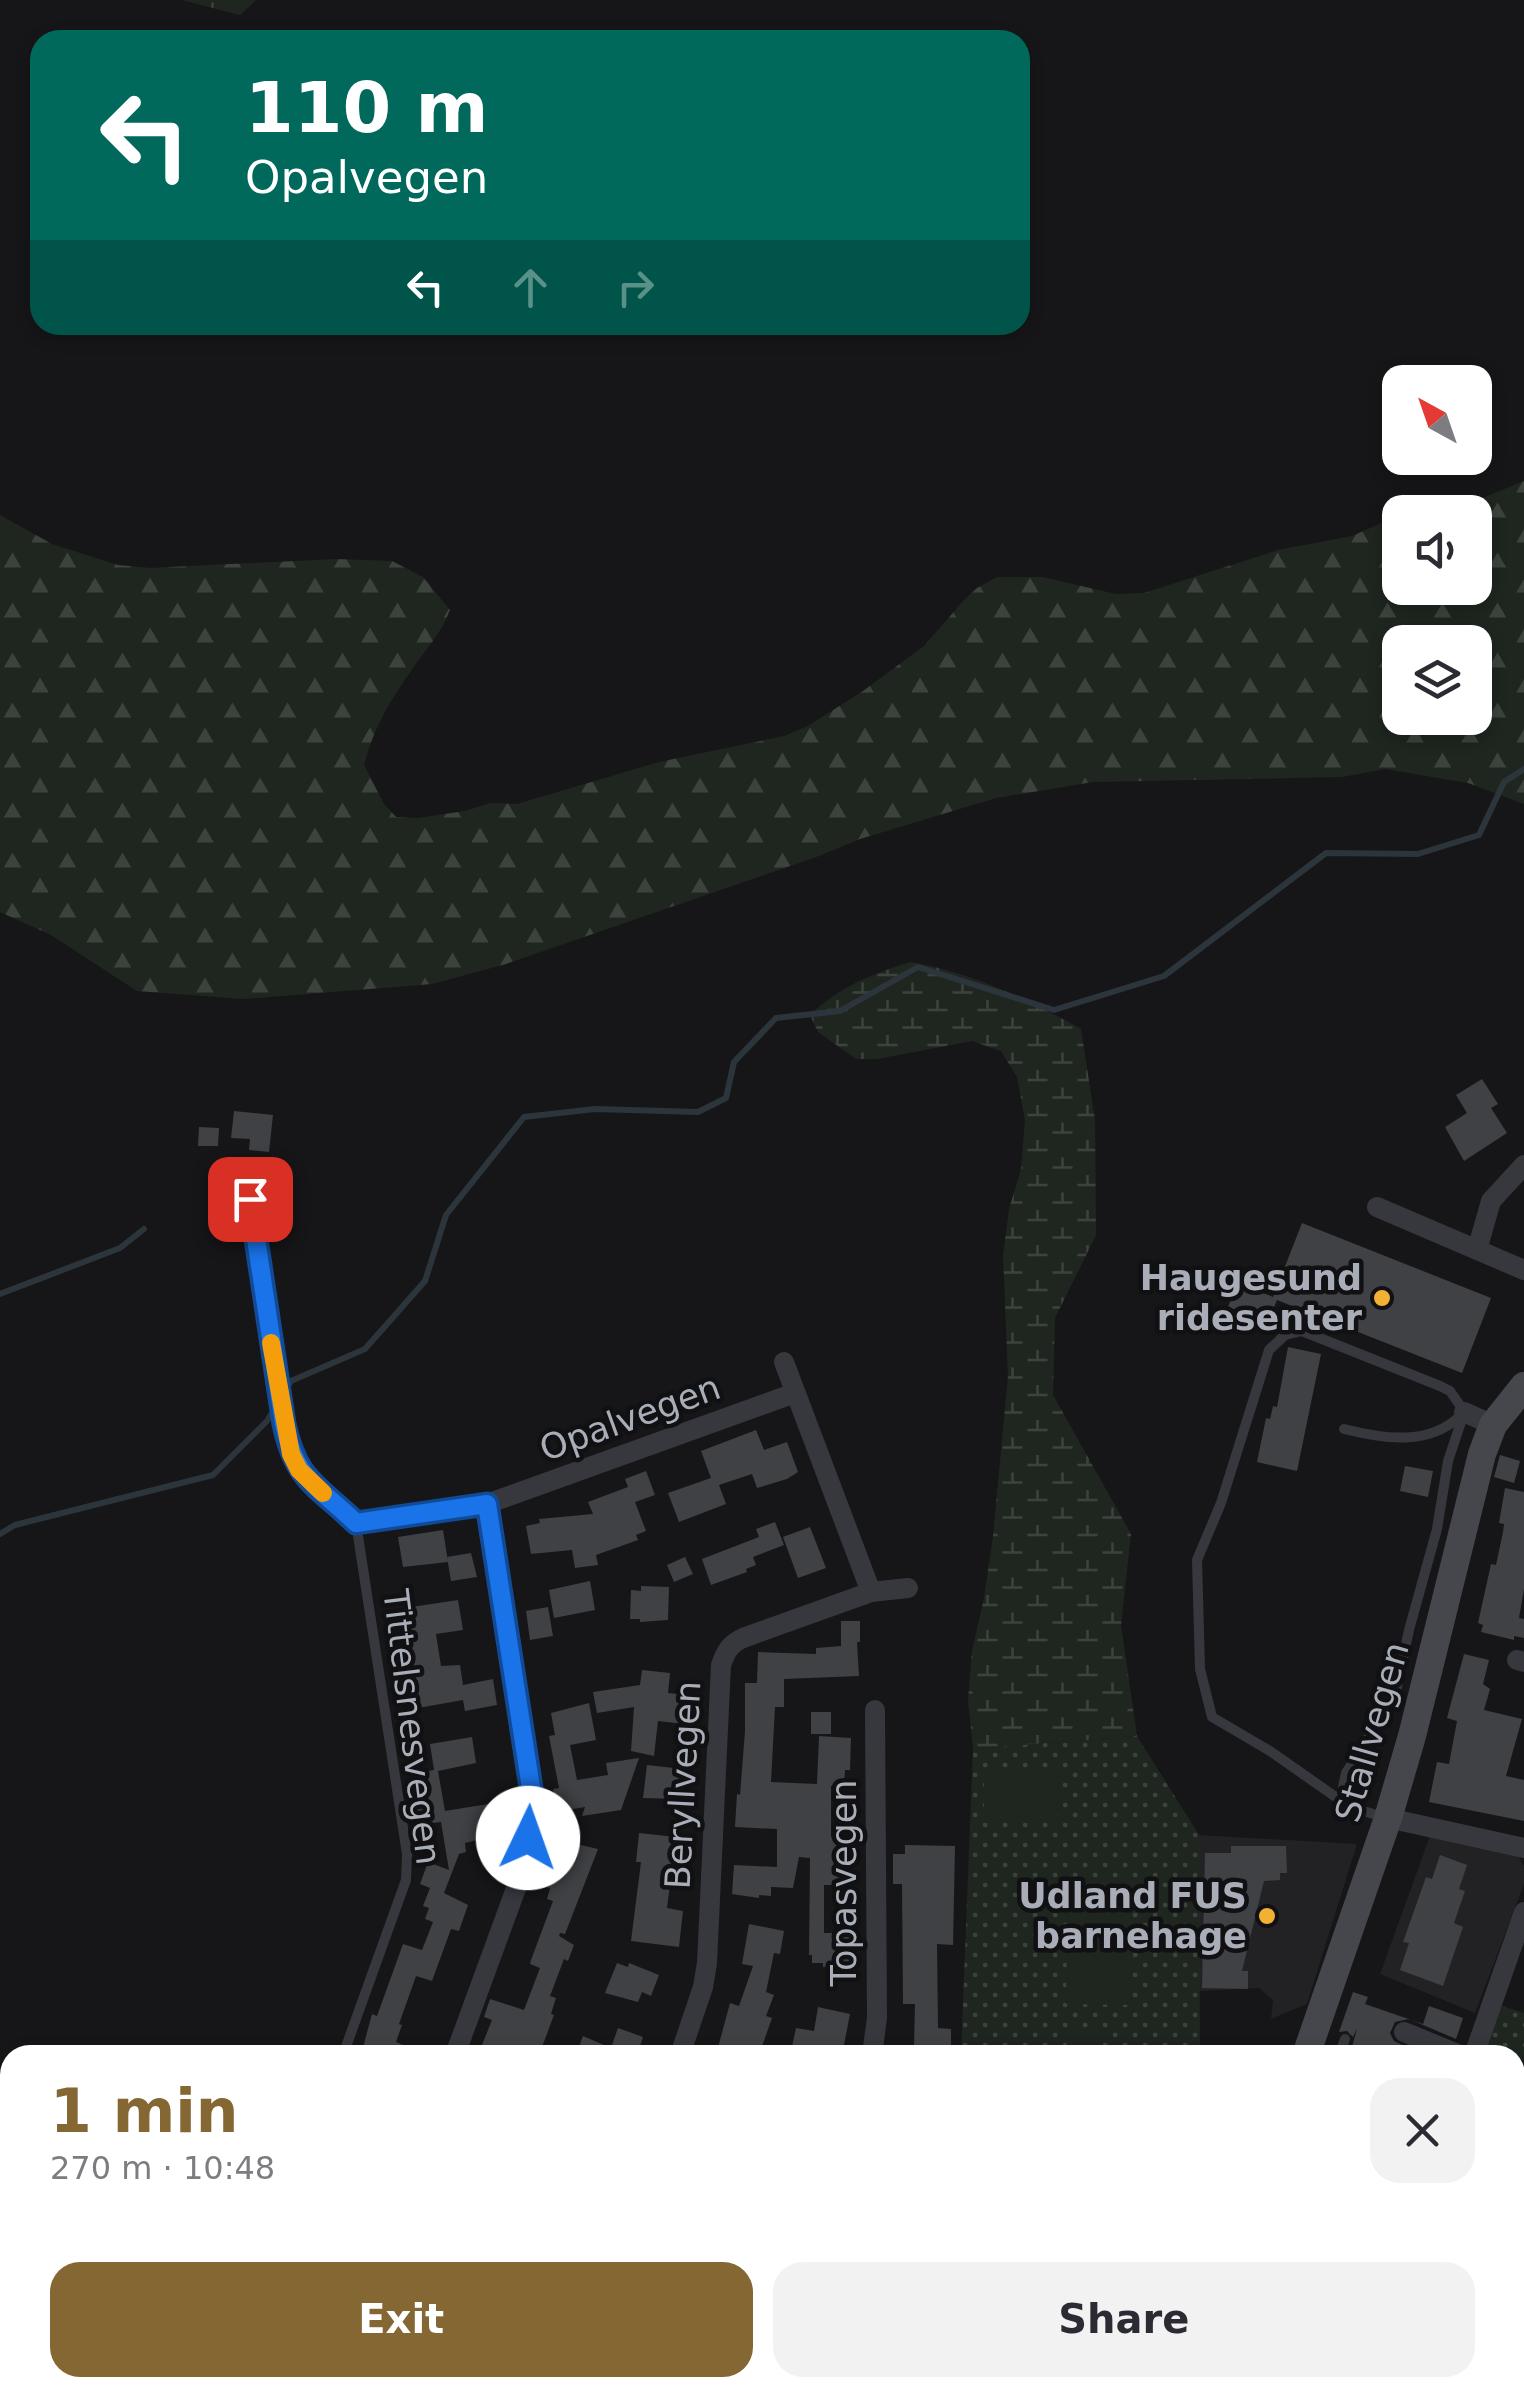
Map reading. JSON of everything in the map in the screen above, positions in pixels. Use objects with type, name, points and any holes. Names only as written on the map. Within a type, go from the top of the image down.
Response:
[{"type":"street","points":[[1476,1250],[1491,1202],[1524,1165]]},
{"type":"street","points":[[1377,1207],[1524,1270]]},
{"type":"street","points":[[784,1362],[871,1592]]},
{"type":"street","name":"Stallvegen","points":[[1309,2045],[1388,1818],[1438,1644],[1482,1454],[1493,1425],[1524,1386]]},
{"type":"street","name":"Opalvegen","points":[[356,1523],[487,1504],[795,1393]]},
{"type":"street","points":[[1464,1412],[1493,1425]]},
{"type":"street","points":[[459,2045],[512,1908],[522,1872],[531,1788],[487,1504]]},
{"type":"street","name":"Beryllvegen","points":[[683,2045],[707,1963],[725,1654],[743,1638],[871,1592],[908,1588]]},
{"type":"street","name":"Topasvegen","points":[[873,2045],[876,1710]]},
{"type":"street","points":[[1388,1818],[1524,1848]]},
{"type":"street","points":[[1477,2045],[1524,1912]]},
{"type":"street","points":[[1404,2032],[1436,2045]]},
{"type":"lane","points":[[250,1199],[291,1454],[299,1470],[356,1523]]},
{"type":"lane","points":[[1388,1818],[1350,1807],[1212,1716],[1200,1669],[1197,1560],[1221,1502],[1269,1350],[1284,1335],[1302,1331],[1403,1369],[1450,1392],[1464,1412]]},
{"type":"lane","points":[[1344,1429],[1369,1435],[1429,1436],[1448,1428],[1464,1412]]},
{"type":"lane","points":[[1350,1807],[1345,1798],[1346,1773],[1395,1696],[1437,1529],[1448,1461],[1464,1412]]},
{"type":"lane","name":"Tittelsnesvegen","points":[[347,2045],[406,1880],[408,1854],[356,1523]]},
{"type":"lane","points":[[1343,2045],[1345,2039]]},
{"type":"shaded area","name":"Udland FUS barnehage","points":[[1199,1835],[1357,1844],[1307,2004],[1271,2019],[1273,2000],[1259,1988],[1199,1991]]},
{"type":"shaded area","points":[[1430,1836],[1517,1854],[1524,1866],[1524,1884],[1475,2013],[1380,1974]]},
{"type":"green space","points":[[182,0],[256,0],[240,15]]},
{"type":"green space","points":[[1524,481],[1524,804],[1468,783],[1385,769],[1342,777],[1093,782],[996,798],[860,839],[506,964],[432,984],[243,999],[137,991],[51,935],[0,912],[0,515],[52,544],[118,565],[150,568],[336,559],[392,561],[423,577],[450,610],[389,704],[364,765],[384,804],[396,817],[418,818],[491,803],[517,804],[659,762],[784,736],[808,726],[863,691],[924,646],[964,600],[997,577],[1042,577],[1116,594],[1144,593],[1278,550],[1352,536],[1382,523],[1382,605],[1492,605],[1490,495]]},
{"type":"green space","points":[[910,962],[955,972],[998,988],[1081,1029],[1095,1120],[1096,1235],[1055,1318],[1053,1395],[1131,1534],[1121,1625],[1137,1736],[973,1749],[968,1700],[972,1651],[993,1536],[1008,1376],[1003,1256],[1009,1209],[1021,1169],[1025,1120],[1017,1077],[1001,1051],[972,1041],[877,1059],[856,1059],[818,1032],[810,1015],[857,983]]},
{"type":"green space","points":[[1137,1736],[1199,1835],[1200,2045],[961,2045],[973,1749]]},
{"type":"green space","points":[[984,1769],[1058,1770],[1057,1818],[984,1818]]},
{"type":"green space","points":[[1068,1881],[1131,1882],[1130,2005],[1066,2004]]},
{"type":"green space","points":[[1499,2005],[1524,2013],[1524,2045],[1485,2045]]},
{"type":"green space","points":[[1067,2030],[1102,2031],[1101,2045],[1066,2045]]},
{"type":"building","points":[[1482,1079],[1498,1104],[1491,1108],[1507,1133],[1464,1161],[1445,1127],[1467,1113],[1456,1095]]},
{"type":"building","points":[[234,1111],[273,1115],[269,1152],[249,1150],[250,1139],[231,1138]]},
{"type":"building","points":[[199,1127],[219,1128],[218,1146],[198,1146]]},
{"type":"building","name":"Haugesund ridesenter","points":[[1302,1223],[1491,1298],[1462,1373],[1277,1300],[1268,1322],[1228,1307],[1237,1283],[1273,1297]]},
{"type":"building","points":[[1288,1347],[1321,1354],[1297,1471],[1257,1462],[1266,1418],[1270,1419],[1273,1406],[1277,1407]]},
{"type":"building","points":[[756,1430],[764,1450],[787,1442],[798,1472],[757,1488],[752,1474],[719,1485],[726,1504],[679,1522],[668,1493],[711,1478],[701,1451]]},
{"type":"building","points":[[1500,1455],[1520,1461],[1514,1483],[1494,1477]]},
{"type":"building","points":[[1405,1466],[1433,1471],[1428,1497],[1400,1491]]},
{"type":"building","points":[[646,1471],[655,1495],[635,1502],[646,1531],[636,1535],[638,1540],[596,1555],[598,1565],[575,1568],[572,1550],[531,1554],[526,1526],[540,1523],[539,1519],[593,1514],[588,1502],[628,1487],[625,1479]]},
{"type":"building","points":[[1505,1488],[1524,1492],[1524,1589],[1519,1618],[1524,1619],[1524,1638],[1514,1636],[1514,1640],[1481,1632],[1483,1625],[1478,1623],[1491,1564],[1496,1565],[1503,1532],[1504,1524],[1499,1523]]},
{"type":"building","points":[[775,1522],[784,1545],[753,1557],[756,1565],[747,1572],[711,1585],[702,1559],[759,1537],[756,1529]]},
{"type":"building","points":[[810,1527],[826,1568],[798,1578],[783,1537]]},
{"type":"building","points":[[443,1530],[448,1562],[403,1567],[398,1537]]},
{"type":"building","points":[[471,1553],[477,1577],[451,1581],[447,1557]]},
{"type":"building","points":[[685,1557],[693,1574],[674,1582],[667,1565]]},
{"type":"building","points":[[590,1581],[595,1610],[554,1618],[549,1590]]},
{"type":"building","points":[[641,1586],[669,1587],[668,1620],[630,1619],[631,1590],[641,1591]]},
{"type":"building","points":[[458,1600],[463,1630],[436,1634],[441,1666],[460,1665],[463,1685],[493,1679],[497,1705],[465,1711],[463,1700],[418,1708],[405,1608]]},
{"type":"building","points":[[548,1607],[553,1636],[530,1640],[526,1611]]},
{"type":"building","points":[[841,1621],[860,1621],[859,1676],[784,1679],[784,1707],[775,1707],[771,1782],[817,1784],[819,1736],[851,1738],[850,1770],[845,1770],[844,1786],[831,1786],[831,1837],[845,1837],[844,1885],[824,1885],[824,1933],[856,1933],[856,1963],[823,1967],[823,1963],[812,1963],[809,1955],[810,1858],[799,1857],[793,1888],[771,1887],[771,1896],[759,1898],[732,1894],[734,1865],[777,1867],[777,1829],[735,1827],[745,1731],[745,1683],[757,1683],[758,1652],[816,1654],[816,1648],[841,1646]]},
{"type":"building","points":[[1464,1654],[1489,1660],[1483,1684],[1490,1689],[1484,1710],[1522,1719],[1506,1776],[1524,1780],[1524,1821],[1429,1802],[1437,1762],[1449,1764],[1457,1721],[1447,1718]]},
{"type":"building","points":[[642,1670],[670,1673],[668,1693],[687,1695],[684,1724],[658,1721],[654,1756],[631,1751],[634,1707],[597,1713],[593,1692],[640,1685]]},
{"type":"building","points":[[589,1703],[596,1740],[570,1745],[577,1780],[608,1775],[606,1763],[639,1758],[621,1810],[582,1816],[585,1807],[556,1812],[553,1789],[559,1788],[549,1736],[555,1735],[551,1713]]},
{"type":"building","points":[[811,1712],[831,1712],[831,1734],[811,1734]]},
{"type":"building","points":[[472,1737],[476,1763],[438,1771],[445,1811],[488,1804],[494,1836],[465,1843],[466,1852],[459,1854],[444,1893],[468,1905],[459,1931],[451,1929],[432,1981],[416,1976],[399,2024],[402,2025],[396,2042],[403,2045],[364,2045],[372,2014],[377,2016],[403,1944],[422,1950],[433,1922],[425,1919],[429,1908],[423,1906],[430,1888],[420,1884],[428,1862],[449,1870],[441,1822],[419,1825],[417,1821],[411,1774],[434,1770],[430,1744]]},
{"type":"building","points":[[647,1765],[683,1769],[680,1799],[643,1798]]},
{"type":"building","points":[[639,1833],[676,1837],[667,1908],[683,1911],[679,1947],[631,1941],[641,1862],[636,1862]]},
{"type":"building","points":[[572,1843],[598,1849],[565,1934],[559,1936],[574,1945],[568,1961],[564,1959],[550,1996],[556,1998],[551,2014],[554,2015],[543,2045],[482,2045],[492,2020],[484,2017],[490,1999],[524,2010],[540,1968],[530,1964],[531,1960],[553,1901],[547,1899],[550,1888],[542,1886],[549,1867],[557,1870],[560,1860],[566,1862]]},
{"type":"building","points":[[905,1845],[955,1846],[953,1945],[937,1944],[938,2028],[951,2029],[951,2045],[914,2045],[915,2004],[903,2004],[902,1884],[893,1884],[893,1854],[905,1854]]},
{"type":"building","points":[[1231,1846],[1286,1846],[1287,1873],[1280,1873],[1280,1880],[1264,1881],[1242,1971],[1248,1971],[1248,1989],[1202,1988],[1205,1853],[1231,1853]]},
{"type":"building","points":[[1440,1855],[1467,1865],[1459,1889],[1465,1891],[1454,1923],[1463,1927],[1443,1986],[1400,1970],[1409,1943],[1403,1942],[1426,1877],[1432,1879]]},
{"type":"building","points":[[749,1924],[784,1931],[780,1954],[774,1953],[766,1992],[774,1995],[766,2016],[772,2018],[763,2045],[719,2045],[730,2003],[739,2006],[753,1966],[742,1964]]},
{"type":"building","points":[[617,1963],[628,1967],[629,1963],[659,1975],[651,1996],[642,1992],[638,2002],[605,1993]]},
{"type":"building","points":[[1353,1992],[1368,1997],[1365,2004],[1409,2019],[1395,2022],[1390,2033],[1394,2041],[1403,2045],[1353,2045],[1357,2028],[1353,2037],[1347,2031],[1339,2032]]},
{"type":"building","points":[[1429,2006],[1463,2018],[1456,2039],[1411,2020],[1423,2024]]},
{"type":"building","points":[[818,2007],[850,2014],[844,2045],[792,2045],[796,2028],[814,2031]]},
{"type":"building","points":[[618,2028],[643,2037],[640,2045],[612,2045]]},
{"type":"building","points":[[583,2036],[604,2045],[580,2045]]},
{"type":"waterway","points":[[0,1534],[15,1525],[213,1475],[267,1421],[291,1381],[365,1349],[425,1281],[446,1215],[524,1117],[595,1109],[698,1112],[726,1098],[734,1062],[776,1018],[840,1011],[918,967],[1054,1010],[1164,976],[1326,853],[1418,854],[1479,835],[1504,782],[1524,769]]},
{"type":"waterway","points":[[0,1294],[120,1248],[144,1229]]},
{"type":"slow traffic","points":[[271,1343],[291,1454],[299,1470],[323,1493]]},
{"type":"place","name":"Haugesund ridesenter","points":[[1382,1298]]},
{"type":"place","name":"Udland FUS barnehage","points":[[1267,1916]]},
{"type":"route","points":[[250,1199],[284,1424],[299,1470],[356,1523],[487,1504],[531,1788],[528,1838]]}]
